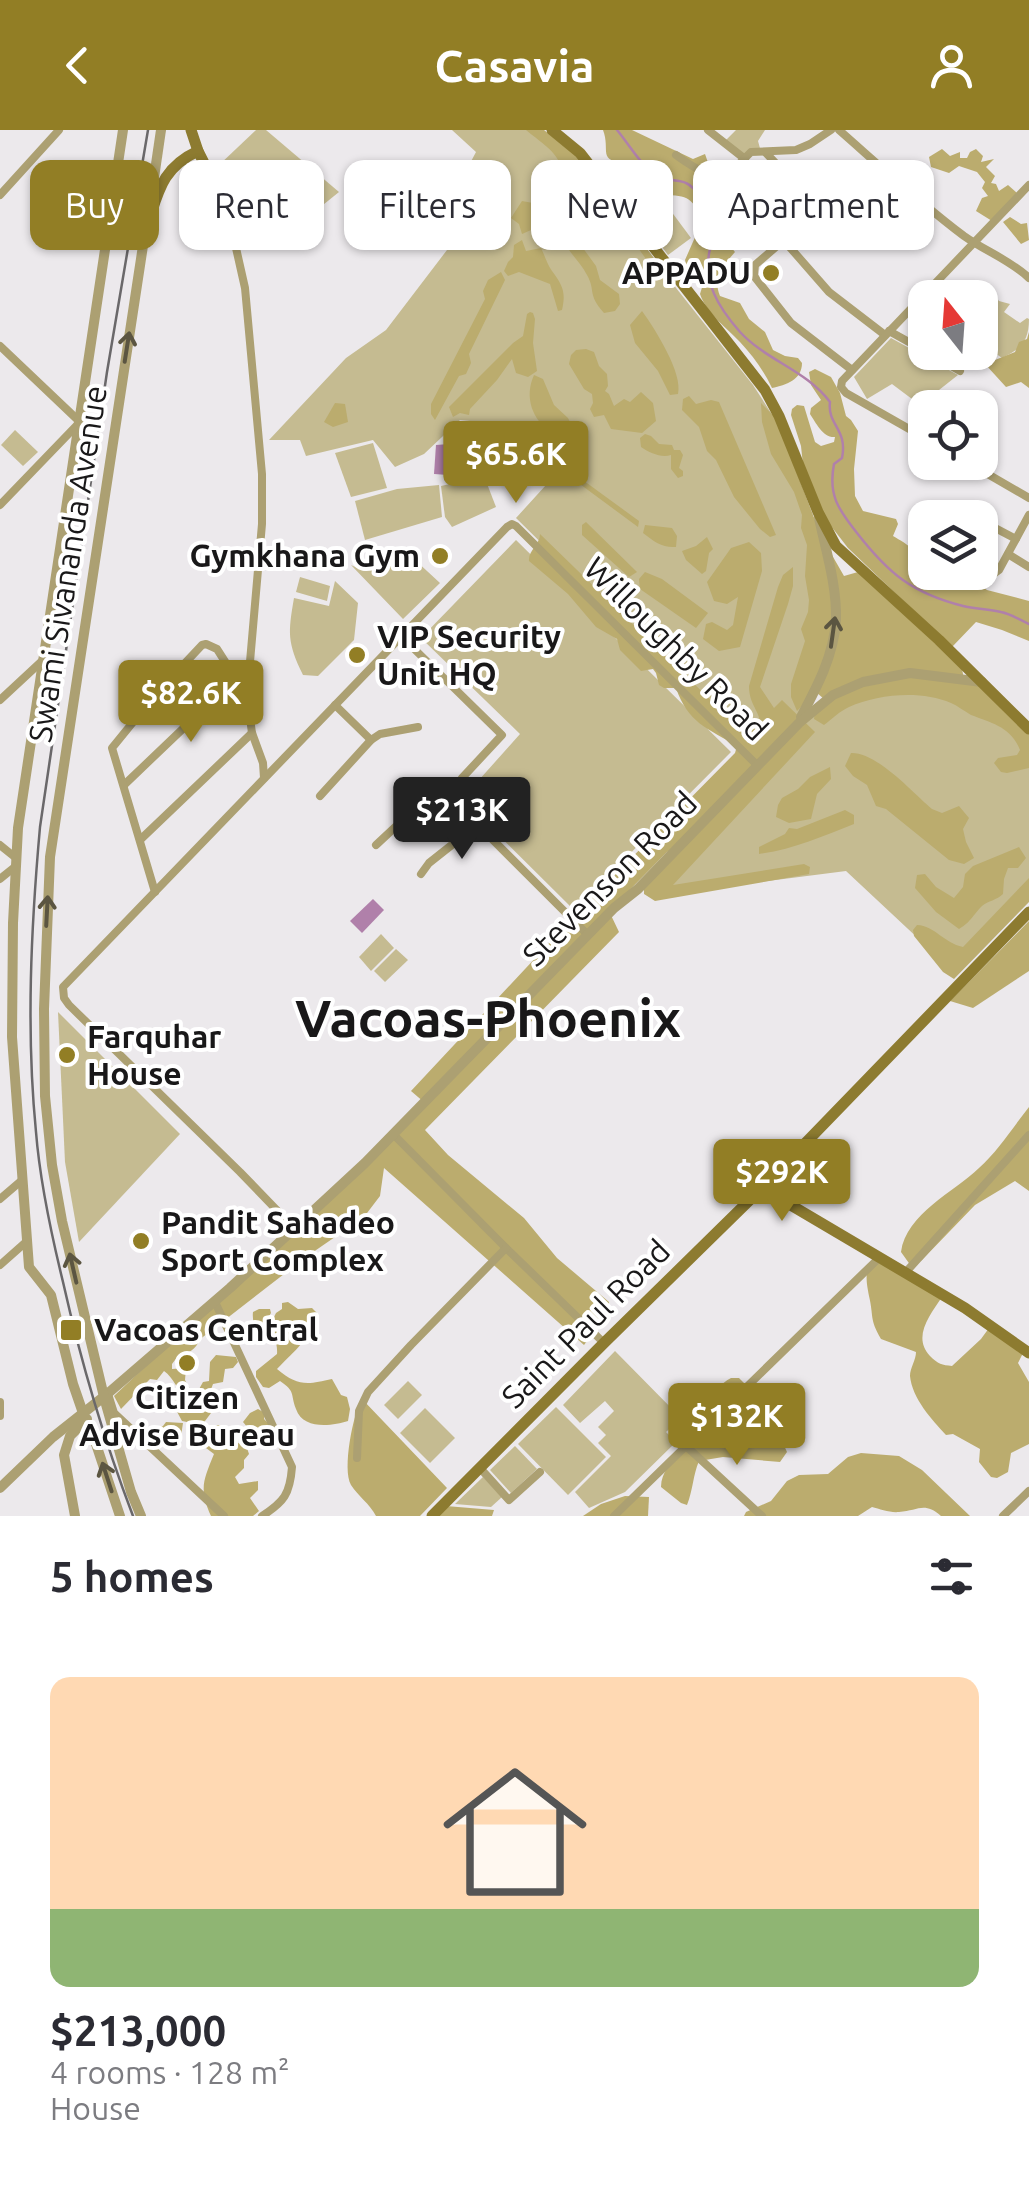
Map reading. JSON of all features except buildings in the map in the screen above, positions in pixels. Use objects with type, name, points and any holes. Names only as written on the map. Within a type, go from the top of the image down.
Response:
[{"type":"main road","points":[[190,130],[202,160]]},
{"type":"main road","points":[[552,130],[580,153],[758,380],[779,416],[836,546],[1029,728]]},
{"type":"main road","points":[[159,191],[164,177],[174,166],[198,151]]},
{"type":"main road","name":"Saint Paul Road","points":[[432,1516],[762,1188],[1029,912]]},
{"type":"main road","points":[[762,1188],[965,1308],[1029,1352]]},
{"type":"street","points":[[0,195],[59,130]]},
{"type":"street","points":[[120,1516],[84,1417],[51,1295],[31,1271],[12,1037],[18,828],[123,130]]},
{"type":"street","name":"Swami Sivananda Avenue","points":[[156,160],[161,130]]},
{"type":"street","points":[[708,130],[746,159]]},
{"type":"street","points":[[676,155],[696,169],[729,174],[756,151],[796,150],[830,130]]},
{"type":"street","points":[[839,130],[924,206],[1029,278]]},
{"type":"street","points":[[766,153],[773,160]]},
{"type":"street","points":[[908,428],[846,393],[841,387],[842,380],[1029,185]]},
{"type":"street","points":[[852,370],[792,323],[754,276],[755,265],[777,246],[787,244],[828,292],[908,343]]},
{"type":"street","name":"Swami Sivananda Avenue","points":[[106,1397],[62,1221],[52,1164],[45,1096],[44,1008],[50,857],[142,250]]},
{"type":"street","points":[[236,250],[246,288],[262,474],[262,524],[247,696],[264,778]]},
{"type":"street","points":[[0,346],[80,422]]},
{"type":"street","points":[[0,504],[80,422]]},
{"type":"street","points":[[998,480],[1029,498]]},
{"type":"street","name":"Stevenson Road","points":[[799,723],[822,676],[836,622],[835,593],[818,512]]},
{"type":"street","points":[[998,569],[1029,515]]},
{"type":"street","name":"Willoughby Road","points":[[294,1228],[62,992],[66,983],[507,527],[516,526],[757,765]]},
{"type":"street","points":[[998,530],[1016,539]]},
{"type":"street","points":[[1008,554],[1029,567]]},
{"type":"street","points":[[402,637],[502,735],[462,778],[451,798],[588,935]]},
{"type":"street","points":[[155,892],[112,748],[197,647],[206,644],[217,648],[247,696]]},
{"type":"street","points":[[0,700],[42,662]]},
{"type":"street","name":"Stevenson Road","points":[[84,1417],[394,1135],[757,765],[833,695],[863,682],[910,673],[982,682]]},
{"type":"street","points":[[0,679],[10,689]]},
{"type":"street","points":[[124,785],[235,680]]},
{"type":"street","points":[[335,705],[371,740]]},
{"type":"street","points":[[320,796],[371,740],[380,734],[418,728]]},
{"type":"street","points":[[141,839],[252,733]]},
{"type":"street","points":[[257,748],[265,759],[278,763]]},
{"type":"street","points":[[376,845],[406,817],[453,794]]},
{"type":"street","points":[[420,874],[477,824]]},
{"type":"street","points":[[0,845],[16,862]]},
{"type":"street","points":[[0,879],[16,862]]},
{"type":"street","points":[[0,1047],[12,1037]]},
{"type":"street","points":[[394,1135],[604,1342]]},
{"type":"street","points":[[906,1272],[1029,1135]]},
{"type":"street","points":[[801,1148],[775,1186],[816,1214],[824,1225]]},
{"type":"street","points":[[0,1199],[22,1181]]},
{"type":"street","points":[[0,1265],[26,1242]]},
{"type":"street","points":[[358,1458],[360,1411],[368,1392],[506,1248]]},
{"type":"street","points":[[614,1516],[878,1258]]},
{"type":"street","points":[[214,1302],[292,1468],[286,1495],[262,1516]]},
{"type":"street","points":[[106,1397],[141,1516]]},
{"type":"street","points":[[106,1397],[114,1412],[224,1516]]},
{"type":"street","points":[[0,1402],[0,1416]]},
{"type":"street","points":[[75,1516],[64,1454],[84,1417]]},
{"type":"street","points":[[0,1488],[42,1448],[84,1417]]},
{"type":"street","points":[[73,1432],[81,1431],[94,1438]]},
{"type":"street","points":[[687,1446],[762,1516]]},
{"type":"street","points":[[42,1448],[52,1447],[64,1454]]},
{"type":"street","points":[[480,1468],[510,1500],[540,1472]]},
{"type":"street","points":[[1003,1516],[1029,1491]]},
{"type":"shaded area","points":[[256,130],[266,130],[301,160],[224,160]]},
{"type":"shaded area","points":[[452,130],[538,130],[573,158],[531,160],[531,250],[646,250],[771,413],[818,547],[801,701],[815,715],[837,701],[943,681],[1029,740],[1029,892],[953,971],[846,871],[658,895],[758,757],[516,518],[546,485],[511,451],[511,425],[460,420],[424,454],[395,467],[373,440],[306,456],[300,440],[269,440],[346,358],[386,330],[447,250],[511,250],[511,160],[472,160],[476,152]]},
{"type":"shaded area","points":[[526,130],[544,130],[580,160],[558,160]]},
{"type":"shaded area","points":[[603,130],[632,130],[693,159],[705,154],[707,160],[693,160],[693,203],[673,196],[673,160],[611,160],[606,154]]},
{"type":"shaded area","points":[[736,130],[765,130],[758,141],[761,152],[745,156],[726,140]]},
{"type":"shaded area","points":[[942,149],[950,156],[960,152],[960,158],[967,158],[976,149],[983,156],[981,162],[994,159],[986,167],[995,176],[991,183],[999,191],[1008,185],[1017,193],[992,221],[976,211],[982,198],[988,196],[982,188],[985,182],[977,172],[959,166],[949,173],[934,168],[934,160],[929,157]]},
{"type":"shaded area","points":[[324,179],[339,192],[324,204]]},
{"type":"shaded area","points":[[522,201],[531,203],[531,230],[522,234],[519,224],[511,218]]},
{"type":"shaded area","points":[[673,214],[691,238],[668,255],[664,250],[673,250]]},
{"type":"shaded area","points":[[1010,217],[1027,223],[1029,240],[1021,244],[1003,222]]},
{"type":"shaded area","points":[[522,240],[526,251],[542,250],[563,289],[562,310],[558,311],[550,284],[519,272],[508,276],[504,271],[513,257],[514,245]]},
{"type":"shaded area","points":[[693,242],[693,250],[734,250],[718,277],[720,296],[740,303],[749,319],[765,332],[773,350],[798,358],[801,369],[792,381],[772,388],[749,353],[703,301],[700,294],[704,281],[688,272],[685,260]]},
{"type":"shaded area","points":[[569,250],[584,250],[600,280],[619,294],[620,304],[615,311],[604,313],[599,307],[587,275]]},
{"type":"shaded area","points":[[640,250],[648,250],[660,266],[658,272]]},
{"type":"shaded area","points":[[501,272],[505,280],[469,354],[471,363],[466,374],[459,376],[435,420],[431,404],[485,299],[483,291],[488,280]]},
{"type":"shaded area","points":[[998,300],[1010,304],[1004,312],[1020,323],[1029,319],[1023,343],[1002,358],[998,355]]},
{"type":"shaded area","points":[[642,311],[672,363],[678,394],[670,395],[658,371],[635,343],[630,325]]},
{"type":"shaded area","points":[[530,312],[535,319],[537,371],[528,377],[516,373],[512,359],[469,415],[460,413],[453,417],[449,407],[523,336]]},
{"type":"shaded area","points":[[1029,332],[1029,388],[1021,382],[1006,387],[990,370],[998,370],[998,359],[1015,352],[1019,342],[1027,339]]},
{"type":"shaded area","points":[[891,338],[908,347],[908,370],[949,370],[958,375],[939,390],[908,390],[908,396],[892,384],[867,399],[854,377]]},
{"type":"shaded area","points":[[576,350],[594,352],[607,374],[605,391],[614,406],[624,399],[630,402],[641,392],[653,403],[656,421],[642,433],[611,429],[604,415],[594,417],[590,409],[592,394],[584,389],[569,364]]},
{"type":"shaded area","points":[[815,369],[831,377],[846,416],[858,431],[855,496],[863,511],[896,519],[893,536],[908,545],[908,590],[987,590],[1029,601],[1029,641],[976,622],[952,647],[848,548],[824,517],[803,465],[791,415],[797,405],[804,406],[815,442],[821,446],[834,442],[835,437],[823,433],[810,414],[821,400],[811,385],[809,372]]},
{"type":"shaded area","points":[[534,375],[543,379],[554,405],[585,443],[585,451],[578,452],[539,422],[530,400]]},
{"type":"shaded area","points":[[689,396],[696,404],[719,402],[776,535],[770,537],[760,529],[734,497],[716,460],[707,451],[699,427],[682,410],[683,399]]},
{"type":"shaded area","points":[[335,403],[345,404],[348,422],[333,427],[324,422]]},
{"type":"shaded area","points":[[761,403],[776,418],[821,536],[844,576],[858,572],[961,664],[964,679],[983,683],[1029,734],[1029,768],[1001,772],[994,763],[998,758],[1017,755],[1020,750],[1012,736],[939,699],[900,695],[873,699],[846,709],[824,725],[814,719],[824,699],[816,692],[797,711],[791,684],[805,641],[801,629],[809,600],[805,576],[807,545],[794,492],[771,454]]},
{"type":"shaded area","points":[[15,430],[38,452],[23,466],[1,445]]},
{"type":"shaded area","points":[[645,434],[659,444],[680,450],[683,455],[679,468],[683,476],[678,478],[671,469],[671,455],[663,456],[641,447],[640,438]]},
{"type":"shaded area","points":[[521,435],[639,521],[638,527],[519,439]]},
{"type":"shaded area","points":[[373,443],[387,488],[351,497],[335,453]]},
{"type":"shaded area","points":[[449,444],[448,475],[434,474],[436,445]]},
{"type":"shaded area","points":[[484,476],[496,507],[452,527],[445,517],[441,486]]},
{"type":"shaded area","points":[[439,485],[442,517],[365,540],[355,501],[397,489]]},
{"type":"shaded area","points":[[586,522],[637,572],[629,577],[582,535]]},
{"type":"shaded area","points":[[645,525],[672,528],[677,536],[676,547],[651,539],[643,533]]},
{"type":"shaded area","points":[[540,534],[719,708],[730,707],[760,729],[749,686],[778,587],[783,575],[793,567],[793,586],[760,687],[774,708],[782,700],[815,732],[673,885],[804,864],[810,867],[809,874],[655,901],[644,894],[644,888],[668,851],[609,911],[619,932],[425,1130],[448,1155],[524,1218],[557,1258],[609,1302],[608,1314],[584,1345],[384,1168],[380,1196],[364,1217],[306,1257],[172,1364],[172,1369],[186,1368],[185,1380],[191,1391],[187,1396],[200,1397],[208,1405],[211,1413],[202,1425],[182,1421],[175,1408],[177,1400],[186,1395],[164,1371],[157,1380],[150,1379],[121,1409],[114,1396],[425,1103],[411,1091],[581,909],[735,753],[737,746],[693,717],[676,688],[659,685],[653,669],[641,671],[620,650],[617,639],[596,627],[568,594],[529,561]]},
{"type":"shaded area","points":[[707,537],[713,549],[702,574],[682,551]]},
{"type":"shaded area","points":[[516,540],[731,752],[574,910],[462,799],[520,734],[421,638]]},
{"type":"shaded area","points":[[749,542],[761,553],[762,571],[740,647],[719,651],[703,639],[706,624],[712,622],[727,630],[733,625],[738,597],[727,604],[714,601],[707,582],[731,548]]},
{"type":"shaded area","points":[[414,559],[440,583],[403,619],[351,565],[364,571]]},
{"type":"shaded area","points":[[645,572],[662,579],[708,613],[696,628],[640,589],[639,579]]},
{"type":"shaded area","points":[[300,577],[330,586],[327,601],[296,592]]},
{"type":"shaded area","points":[[335,581],[358,603],[354,640],[318,676],[303,675],[290,637],[294,598],[329,606]]},
{"type":"shaded area","points":[[851,753],[883,766],[932,809],[942,813],[959,806],[969,818],[963,829],[974,858],[964,864],[949,860],[886,809],[876,806],[867,785],[845,766]]},
{"type":"shaded area","points":[[830,767],[831,779],[817,794],[811,819],[789,823],[776,817],[782,798]]},
{"type":"shaded area","points":[[845,810],[854,815],[854,824],[795,846],[759,854],[759,847],[789,828],[797,829]]},
{"type":"shaded area","points":[[1019,847],[1026,858],[1018,868],[1008,868],[1003,894],[982,906],[959,929],[936,912],[915,888],[917,875],[925,874],[936,887],[954,898],[973,866]]},
{"type":"shaded area","points":[[1029,878],[1029,902],[954,979],[943,972],[914,936],[917,925],[923,926],[963,947]]},
{"type":"shaded area","points":[[373,899],[384,910],[362,933],[350,921]]},
{"type":"shaded area","points":[[1029,921],[1029,971],[973,1008],[950,1001]]},
{"type":"shaded area","points":[[381,934],[394,948],[371,971],[359,957]]},
{"type":"shaded area","points":[[396,949],[408,960],[385,982],[374,971]]},
{"type":"shaded area","points":[[58,1012],[180,1134],[79,1242],[65,1162]]},
{"type":"shaded area","points":[[1029,1107],[1029,1191],[1015,1181],[975,1205],[922,1260],[911,1266],[901,1252],[912,1226],[986,1161]]},
{"type":"shaded area","points":[[877,1262],[942,1297],[923,1334],[925,1349],[938,1362],[952,1366],[989,1328],[1023,1353],[1018,1363],[1029,1382],[1029,1444],[1011,1453],[1008,1472],[991,1477],[979,1462],[980,1449],[953,1434],[946,1435],[919,1400],[910,1376],[916,1352],[881,1339],[873,1322],[867,1269]]},
{"type":"shaded area","points":[[282,1303],[317,1313],[306,1338],[277,1369],[303,1383],[332,1379],[341,1395],[347,1397],[348,1421],[311,1423],[300,1416],[291,1390],[280,1381],[263,1387],[256,1377],[256,1371],[277,1350],[272,1323],[271,1337],[260,1338],[254,1333],[253,1312],[270,1309],[268,1318],[272,1321]]},
{"type":"shaded area","points":[[615,1351],[681,1418],[666,1432],[676,1442],[625,1492],[589,1508],[575,1492],[611,1456],[598,1443],[606,1435],[598,1427],[614,1411],[605,1401],[580,1423],[563,1405]]},
{"type":"shaded area","points":[[216,1355],[236,1357],[238,1362],[225,1369],[223,1382],[213,1384],[206,1395],[198,1391],[203,1382],[209,1381],[210,1362]]},
{"type":"shaded area","points":[[731,1378],[739,1378],[750,1389],[755,1407],[787,1452],[780,1462],[723,1457],[699,1461],[687,1505],[681,1503],[661,1487],[663,1477],[674,1460],[704,1433],[712,1418],[716,1393]]},
{"type":"shaded area","points":[[408,1381],[422,1395],[398,1419],[384,1405]]},
{"type":"shaded area","points":[[362,1399],[447,1488],[420,1516],[376,1516],[351,1485],[350,1442]]},
{"type":"shaded area","points":[[556,1407],[606,1457],[568,1495],[518,1444]]},
{"type":"shaded area","points":[[425,1408],[455,1438],[430,1463],[400,1433]]},
{"type":"shaded area","points":[[258,1409],[265,1413],[264,1419],[278,1441],[273,1448],[266,1444],[267,1437],[257,1427],[248,1428],[243,1422]]},
{"type":"shaded area","points":[[166,1422],[183,1423],[181,1436],[169,1444],[157,1441],[154,1434]]},
{"type":"shaded area","points":[[214,1425],[222,1425],[230,1441],[246,1445],[249,1454],[244,1468],[235,1477],[239,1484],[258,1481],[258,1490],[250,1498],[259,1511],[253,1516],[211,1516],[204,1485],[214,1454],[206,1448]]},
{"type":"shaded area","points":[[515,1446],[537,1469],[511,1493],[490,1470]]},
{"type":"shaded area","points":[[861,1453],[899,1456],[922,1470],[970,1516],[941,1516],[925,1508],[896,1512],[872,1507],[858,1516],[744,1516],[771,1501],[787,1481],[799,1475],[828,1474],[848,1457]]},
{"type":"shaded area","points":[[483,1477],[502,1497],[491,1507],[455,1504]]},
{"type":"shaded area","points":[[625,1496],[649,1497],[648,1516],[583,1516],[601,1504]]},
{"type":"shaded area","points":[[446,1506],[494,1510],[492,1516],[437,1516]]},
{"type":"waterway","points":[[617,130],[651,172],[686,183],[706,205],[715,227],[708,261],[710,283],[732,323],[762,351],[810,382],[830,402],[843,448],[832,475],[836,501],[869,547],[891,571],[929,595],[1005,613],[1029,624]]},
{"type":"tram line","points":[[133,1516],[85,1371],[46,1208],[33,1094],[31,979],[40,827],[107,372],[148,130]]},
{"type":"place","name":"APPADU","points":[[771,273]]},
{"type":"place","name":"Gymkhana Gym","points":[[440,556]]},
{"type":"place","name":"VIP Security Unit HQ","points":[[357,655]]},
{"type":"place","name":"Farquhar House","points":[[67,1055]]},
{"type":"place","name":"Pandit Sahadeo Sport Complex","points":[[141,1241]]},
{"type":"place","name":"Vacoas Central","points":[[71,1330]]},
{"type":"place","name":"Citizen Advise Bureau","points":[[187,1363]]},
{"type":"district","name":"Vacoas-Phoenix","points":[[488,1019]]}]
